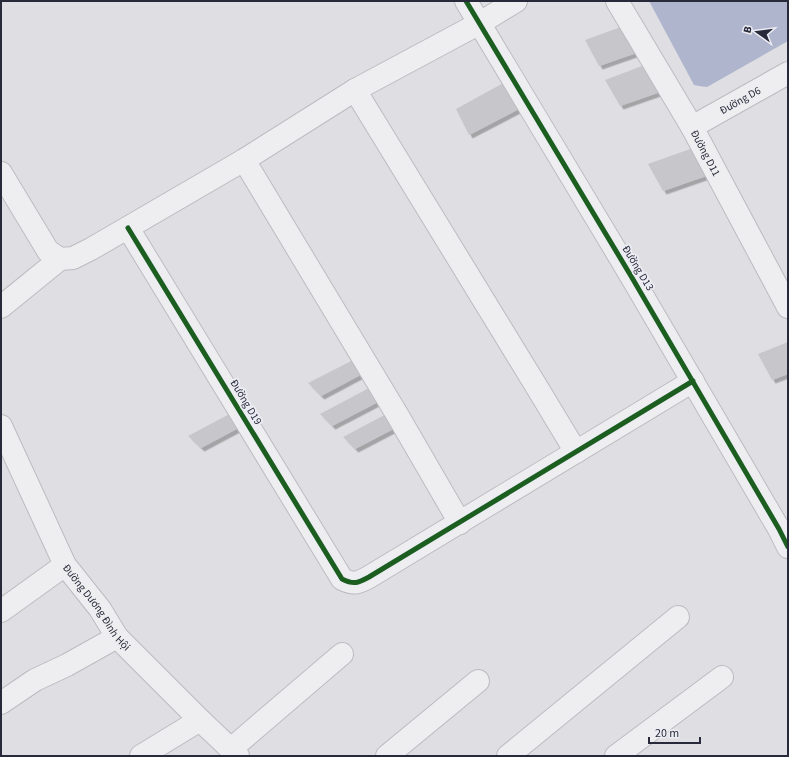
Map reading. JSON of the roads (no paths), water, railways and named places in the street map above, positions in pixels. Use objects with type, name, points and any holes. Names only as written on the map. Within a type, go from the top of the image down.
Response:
[{"type":"street","name":"Đường D13","points":[[466,1],[785,533]]},
{"type":"street","points":[[1,307],[60,259],[73,258],[92,249],[244,160],[355,90],[480,23],[516,1]]},
{"type":"street","name":"Đường D11","points":[[618,1],[692,127],[788,307]]},
{"type":"street","name":"Đường D6","points":[[692,127],[788,73]]},
{"type":"street","points":[[355,90],[576,452]]},
{"type":"street","points":[[244,160],[398,416],[460,523],[693,381]]},
{"type":"street","points":[[1,173],[48,251],[60,259]]},
{"type":"street","name":"Đường D19","points":[[128,228],[342,579],[350,583],[358,583],[460,523]]},
{"type":"street","name":"Đường Dương Đình Hội","points":[[1,426],[66,565],[100,609],[117,637],[234,753]]},
{"type":"street","points":[[1,611],[66,565]]},
{"type":"street","points":[[508,756],[678,617]]},
{"type":"street","points":[[1,703],[36,680],[117,637]]},
{"type":"street","points":[[234,753],[342,654]]},
{"type":"street","points":[[616,756],[722,676]]},
{"type":"street","points":[[387,756],[478,681]]},
{"type":"street","points":[[141,756],[200,720]]},
{"type":"water","points":[[649,1],[788,1],[788,41],[707,87],[694,85]]}]
